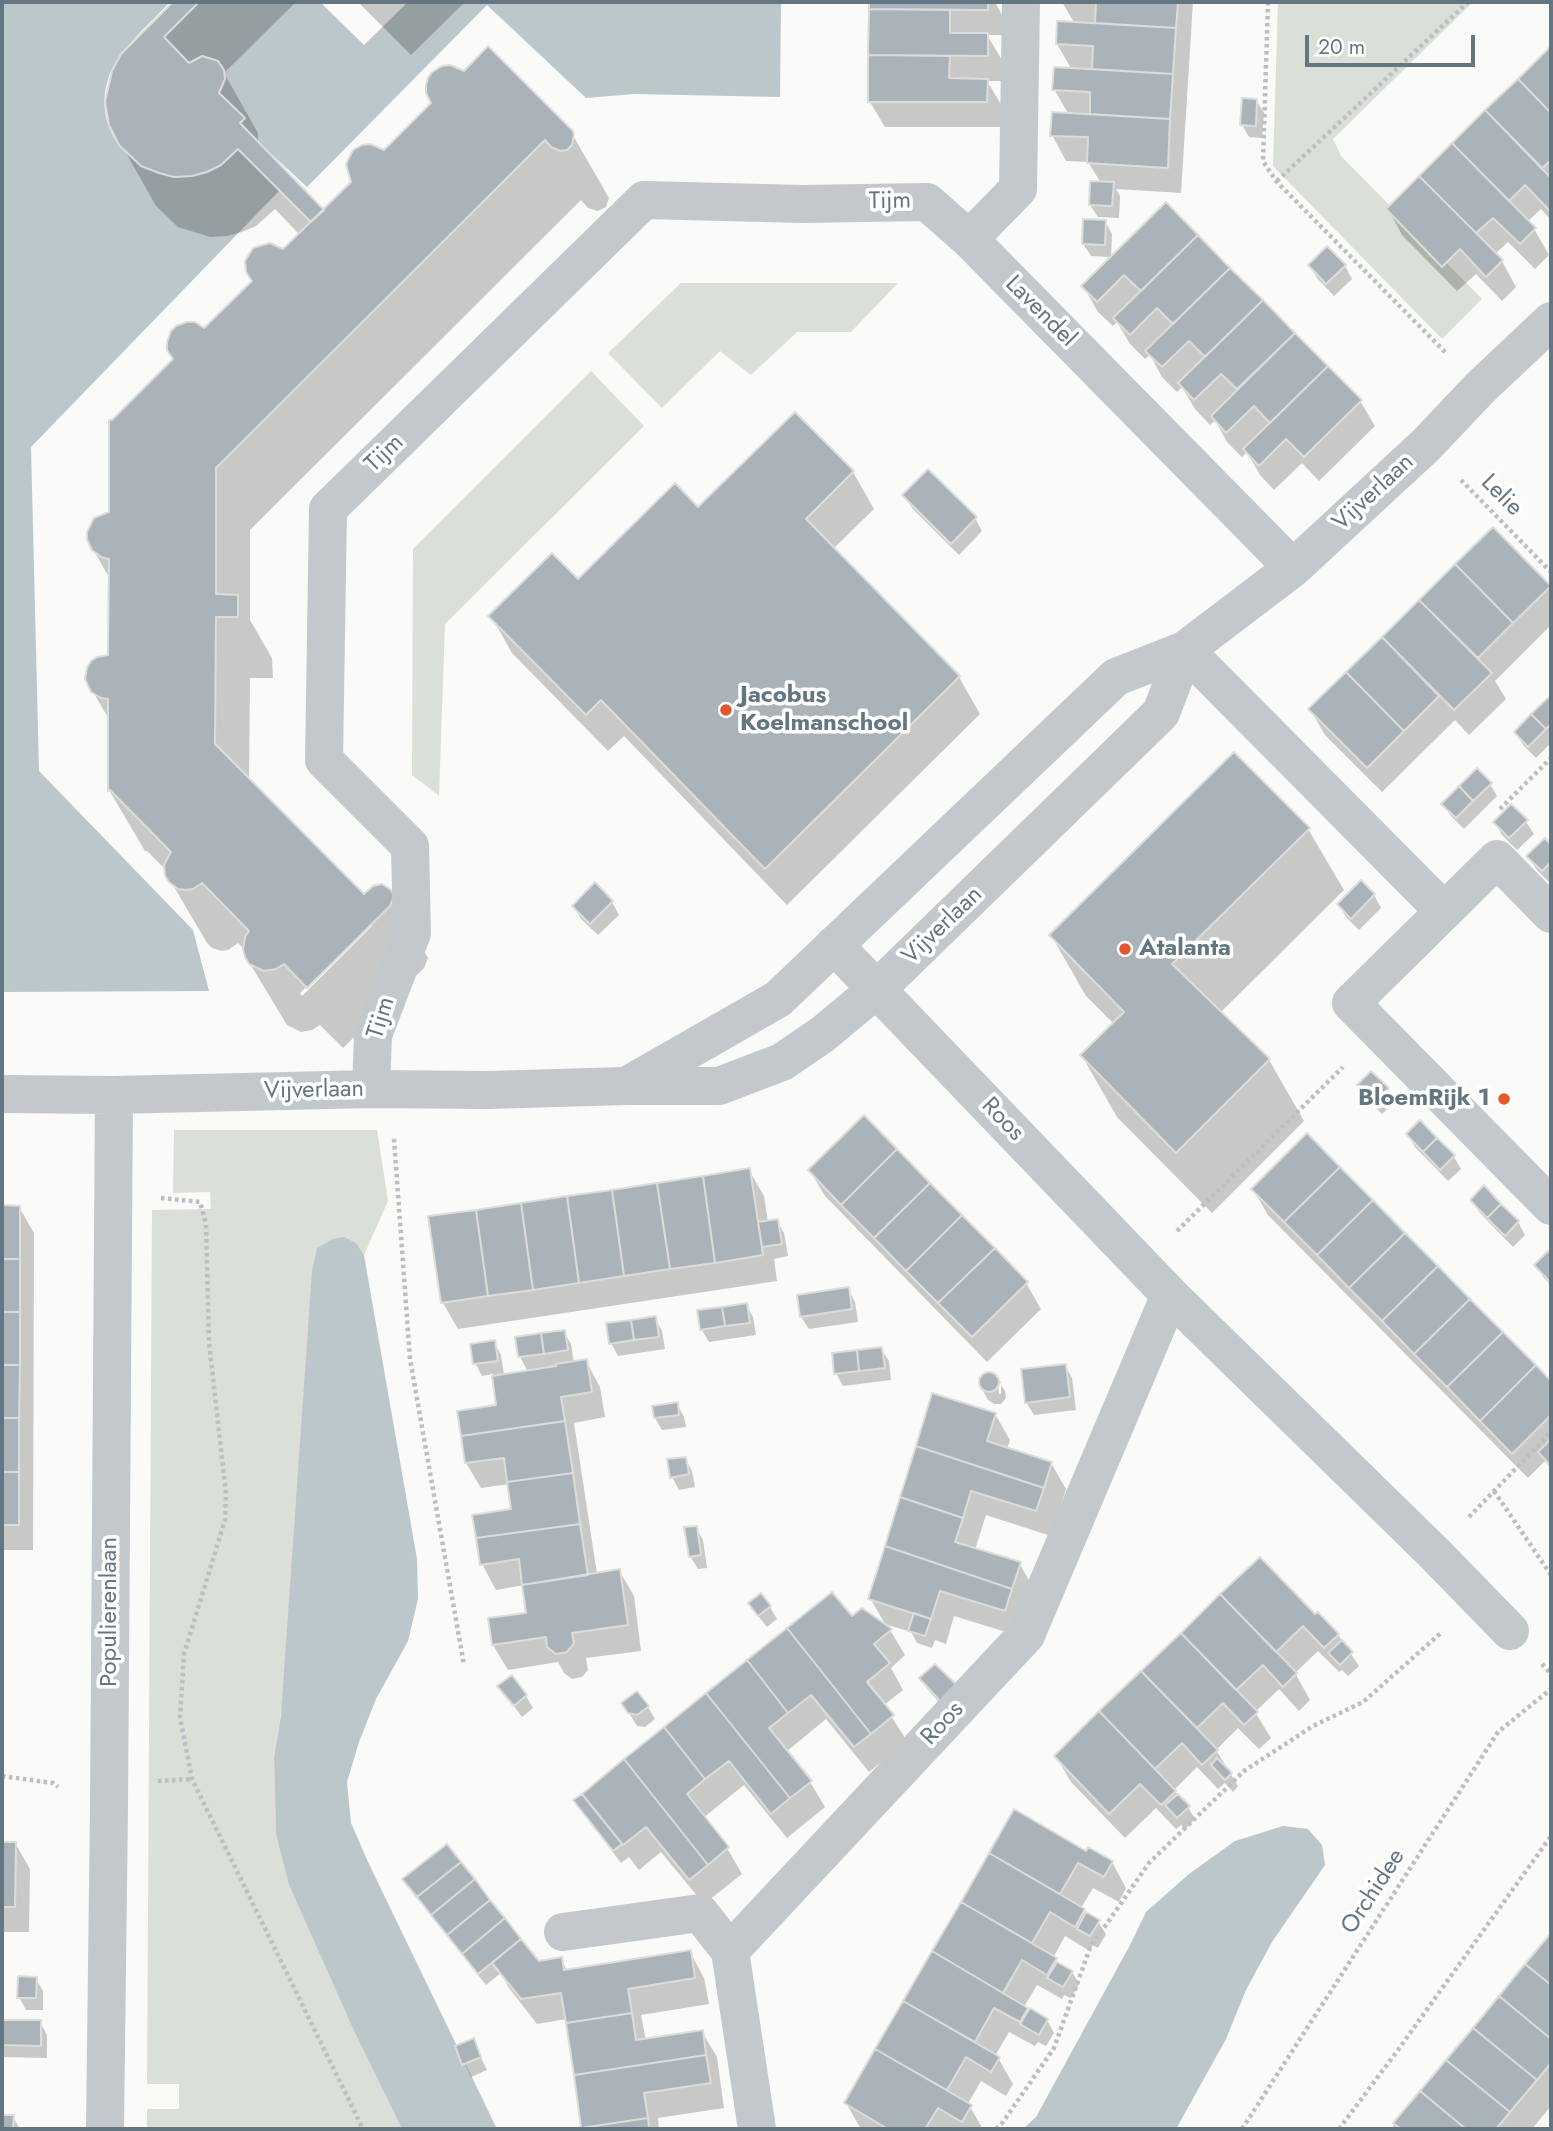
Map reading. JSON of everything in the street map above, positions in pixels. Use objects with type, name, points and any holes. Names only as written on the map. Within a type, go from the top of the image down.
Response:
[{"type":"street","points":[[969,239],[1018,189],[1021,2]]},
{"type":"street","name":"Tijm","points":[[381,1089],[373,1035],[412,933],[410,846],[324,760],[328,509],[643,200],[802,204],[927,201],[969,239]]},
{"type":"street","name":"Lavendel","points":[[969,239],[1293,568]]},
{"type":"street","name":"Vijverlaan","points":[[626,1086],[778,999],[1116,677],[1185,650],[1293,568],[1426,445],[1480,388],[1551,321]]},
{"type":"street","points":[[1185,650],[1444,911]]},
{"type":"street","name":"Vijverlaan","points":[[2,1094],[114,1095],[719,1086],[782,1062],[823,1034],[877,989],[1161,713],[1185,650]]},
{"type":"street","points":[[1551,914],[1497,859],[1351,1003],[1551,1206]]},
{"type":"street","name":"Roos","points":[[834,945],[1170,1294],[1510,1631]]},
{"type":"street","name":"Populierenlaan","points":[[104,2129],[114,1095]]},
{"type":"street","name":"Roos","points":[[730,1951],[1026,1635],[1170,1294]]},
{"type":"street","points":[[563,1932],[700,1913],[730,1951],[757,2129]]},
{"type":"path","points":[[1268,2],[1263,161],[1276,181],[1480,388]]},
{"type":"path","points":[[1276,181],[1468,2]]},
{"type":"path","name":"Lelie","points":[[1426,445],[1551,572]]},
{"type":"path","points":[[1142,1265],[1379,1032]]},
{"type":"path","points":[[381,1089],[410,1359],[464,1665]]},
{"type":"path","points":[[155,1188],[161,1199],[200,1202],[206,1224],[209,1342],[226,1493],[225,1520],[184,1654],[180,1717],[192,1779],[363,2129]]},
{"type":"path","points":[[1434,1553],[1551,1432]]},
{"type":"path","points":[[1494,1491],[1551,1575]]},
{"type":"path","points":[[996,2129],[1054,2048],[1090,1948],[1149,1863],[1244,1771],[1313,1726],[1363,1702],[1479,1598]]},
{"type":"path","name":"Orchidee","points":[[1242,2129],[1498,1732],[1551,1689]]},
{"type":"path","points":[[1339,2129],[1551,1836]]},
{"type":"shaded area","points":[[2,2],[170,2],[128,46],[109,76],[105,104],[110,129],[123,150],[143,165],[166,174],[191,175],[216,167],[238,149],[280,190],[31,447],[39,771],[193,930],[209,991],[2,992]]},
{"type":"shaded area","points":[[199,2],[320,2],[364,45],[408,2],[781,2],[780,97],[634,94],[586,98],[487,5],[307,187],[239,124],[245,118],[219,93],[225,76],[219,63],[206,57],[189,63],[164,37]]},
{"type":"shaded area","points":[[1278,2],[1473,2],[1333,139],[1341,156],[1482,299],[1442,339],[1273,166]]},
{"type":"shaded area","points":[[681,283],[898,283],[851,332],[797,332],[751,375],[720,351],[662,408],[608,353]]},
{"type":"shaded area","points":[[591,371],[644,426],[445,624],[439,796],[412,775],[413,549]]},
{"type":"shaded area","points":[[174,1130],[377,1130],[388,1201],[364,1255],[355,1243],[274,1757],[276,1835],[289,1885],[354,2031],[402,2129],[147,2129],[147,2109],[179,2109],[179,2084],[147,2084],[152,1210],[211,1209],[210,1192],[173,1193]]},
{"type":"shaded area","points":[[344,1237],[356,1243],[364,1255],[417,1559],[418,1599],[408,1641],[376,1699],[347,1782],[351,1823],[497,2129],[402,2129],[354,2031],[289,1885],[276,1835],[274,1757],[281,1715],[312,1271],[317,1248],[333,1239]]},
{"type":"shaded area","points":[[1283,1826],[1308,1829],[1322,1845],[1325,1865],[1272,1942],[1246,1990],[1226,2039],[1176,2129],[1023,2129],[1036,2117],[1146,1912],[1189,1874],[1235,1841]]},
{"type":"building","points":[[173,2],[199,2],[164,37],[189,63],[202,56],[218,61],[224,70],[225,79],[219,93],[245,118],[240,123],[324,210],[311,222],[238,149],[221,165],[207,172],[174,177],[141,166],[119,145],[109,125],[105,102],[112,71],[121,54]]},
{"type":"building","points":[[869,2],[988,2],[988,10],[869,9]]},
{"type":"building","points":[[1096,2],[1178,2],[1176,28],[1095,23]]},
{"type":"building","points":[[869,9],[950,10],[950,33],[988,33],[988,56],[868,55]]},
{"type":"building","points":[[1057,21],[1176,28],[1173,74],[1092,69],[1093,46],[1056,44]]},
{"type":"building","points":[[488,46],[573,131],[572,145],[567,150],[560,151],[545,140],[216,468],[216,594],[238,595],[238,617],[216,617],[215,744],[364,894],[373,886],[382,884],[391,890],[394,896],[390,906],[307,988],[284,964],[264,971],[249,964],[243,949],[249,931],[202,883],[186,890],[178,889],[169,882],[165,876],[164,865],[171,852],[110,790],[108,791],[108,699],[91,692],[85,679],[91,661],[108,655],[109,559],[92,550],[87,532],[94,518],[109,512],[109,420],[173,359],[167,350],[171,331],[187,322],[195,322],[204,328],[252,281],[246,272],[245,261],[253,248],[270,243],[283,249],[351,182],[346,164],[353,150],[370,144],[384,150],[431,103],[426,93],[426,85],[432,72],[450,65],[464,71]]},
{"type":"building","points":[[1551,48],[1551,113],[1518,79]]},
{"type":"building","points":[[868,55],[950,56],[949,78],[988,79],[987,102],[868,102]]},
{"type":"building","points":[[1054,67],[1173,74],[1170,119],[1090,114],[1090,92],[1052,90]]},
{"type":"building","points":[[1518,79],[1551,113],[1551,160],[1542,168],[1485,110]]},
{"type":"building","points":[[1242,98],[1257,99],[1256,126],[1240,125]]},
{"type":"building","points":[[1485,110],[1551,178],[1551,212],[1525,185],[1509,201],[1452,143]]},
{"type":"building","points":[[1052,112],[1170,119],[1168,168],[1087,163],[1088,137],[1050,136]]},
{"type":"building","points":[[1452,143],[1536,228],[1520,244],[1493,218],[1476,233],[1419,176]]},
{"type":"building","points":[[1419,176],[1503,260],[1486,277],[1460,249],[1442,267],[1386,209]]},
{"type":"building","points":[[1090,181],[1114,182],[1112,206],[1089,205]]},
{"type":"building","points":[[1166,202],[1198,235],[1141,291],[1124,275],[1097,302],[1081,286]]},
{"type":"building","points":[[1083,219],[1106,220],[1105,245],[1082,244]]},
{"type":"building","points":[[1198,235],[1230,268],[1173,324],[1157,308],[1130,335],[1113,318]]},
{"type":"building","points":[[1327,246],[1346,265],[1326,284],[1308,265]]},
{"type":"building","points":[[1230,268],[1263,300],[1205,357],[1189,341],[1162,367],[1145,351]]},
{"type":"building","points":[[1263,300],[1295,333],[1237,389],[1221,374],[1194,400],[1178,383]]},
{"type":"building","points":[[1295,333],[1328,366],[1270,423],[1254,406],[1226,433],[1211,416]]},
{"type":"building","points":[[1328,366],[1362,400],[1304,457],[1286,439],[1259,466],[1243,449]]},
{"type":"building","points":[[795,412],[854,471],[806,519],[960,676],[765,869],[601,700],[586,715],[488,616],[552,553],[578,579],[675,483],[698,507]]},
{"type":"building","points":[[928,469],[977,517],[951,544],[902,495]]},
{"type":"building","points":[[1493,527],[1551,586],[1513,623],[1455,564]]},
{"type":"building","points":[[1455,564],[1513,623],[1478,658],[1419,600]]},
{"type":"building","points":[[1419,600],[1492,673],[1454,710],[1382,637]]},
{"type":"building","points":[[1382,637],[1439,696],[1404,731],[1346,672]]},
{"type":"building","points":[[1346,672],[1404,731],[1367,768],[1308,709]]},
{"type":"building","points":[[1549,697],[1551,724],[1546,729],[1531,714]]},
{"type":"building","points":[[1531,714],[1546,729],[1528,747],[1514,732]]},
{"type":"building","name":"Atalanta","points":[[1234,752],[1310,828],[1172,964],[1270,1059],[1176,1153],[1080,1055],[1124,1012],[1049,935]]},
{"type":"building","points":[[1477,768],[1492,783],[1473,801],[1459,786]]},
{"type":"building","points":[[1459,786],[1473,801],[1456,818],[1441,804]]},
{"type":"building","points":[[1511,804],[1528,820],[1509,838],[1493,822]]},
{"type":"building","points":[[1545,838],[1551,845],[1551,862],[1542,871],[1526,856]]},
{"type":"building","points":[[1361,880],[1375,894],[1351,919],[1337,904]]},
{"type":"building","points":[[595,882],[613,901],[590,924],[572,906]]},
{"type":"building","points":[[1371,1071],[1389,1088],[1374,1103],[1357,1085]]},
{"type":"building","points":[[864,1115],[897,1149],[841,1205],[808,1170]]},
{"type":"building","points":[[1420,1120],[1437,1138],[1423,1152],[1406,1134]]},
{"type":"building","points":[[1307,1133],[1340,1167],[1284,1222],[1251,1189]]},
{"type":"building","points":[[1437,1138],[1455,1155],[1440,1170],[1423,1152]]},
{"type":"building","points":[[897,1149],[930,1183],[874,1238],[841,1205]]},
{"type":"building","points":[[1340,1167],[1373,1200],[1317,1255],[1284,1222]]},
{"type":"building","points":[[750,1168],[763,1255],[715,1263],[703,1176]]},
{"type":"building","points":[[703,1176],[715,1263],[670,1269],[657,1183]]},
{"type":"building","points":[[657,1183],[670,1269],[624,1276],[612,1190]]},
{"type":"building","points":[[930,1183],[962,1215],[906,1271],[874,1238]]},
{"type":"building","points":[[1484,1185],[1501,1204],[1487,1218],[1470,1200]]},
{"type":"building","points":[[612,1190],[624,1276],[579,1283],[567,1196]]},
{"type":"building","points":[[567,1196],[579,1283],[533,1290],[521,1203]]},
{"type":"building","points":[[1373,1200],[1405,1233],[1349,1288],[1317,1255]]},
{"type":"building","points":[[521,1203],[533,1290],[488,1296],[476,1210]]},
{"type":"building","points":[[1501,1204],[1519,1221],[1505,1236],[1487,1218]]},
{"type":"building","points":[[2,1205],[20,1206],[20,1259],[2,1259]]},
{"type":"building","points":[[476,1210],[488,1296],[441,1303],[428,1216]]},
{"type":"building","points":[[962,1215],[995,1248],[938,1303],[906,1271]]},
{"type":"building","points":[[778,1219],[782,1244],[762,1247],[758,1222]]},
{"type":"building","points":[[1405,1233],[1438,1266],[1382,1321],[1349,1288]]},
{"type":"building","points":[[995,1248],[1028,1282],[972,1337],[938,1303]]},
{"type":"building","points":[[1548,1251],[1551,1254],[1551,1283],[1534,1265]]},
{"type":"building","points":[[2,1259],[20,1259],[20,1312],[2,1312]]},
{"type":"building","points":[[1438,1266],[1470,1299],[1414,1354],[1382,1321]]},
{"type":"building","points":[[849,1287],[852,1309],[800,1317],[797,1295]]},
{"type":"building","points":[[1470,1299],[1503,1332],[1447,1387],[1414,1354]]},
{"type":"building","points":[[747,1303],[750,1323],[725,1326],[722,1307]]},
{"type":"building","points":[[722,1307],[725,1326],[700,1330],[697,1310]]},
{"type":"building","points":[[2,1312],[20,1312],[20,1365],[2,1365]]},
{"type":"building","points":[[656,1316],[659,1337],[634,1340],[631,1320]]},
{"type":"building","points":[[631,1320],[634,1340],[609,1344],[606,1323]]},
{"type":"building","points":[[565,1330],[568,1350],[544,1354],[541,1333]]},
{"type":"building","points":[[1503,1332],[1536,1365],[1480,1421],[1447,1387]]},
{"type":"building","points":[[541,1333],[544,1354],[518,1357],[515,1337]]},
{"type":"building","points":[[495,1340],[498,1361],[473,1364],[470,1344]]},
{"type":"building","points":[[882,1347],[885,1368],[859,1371],[857,1350]]},
{"type":"building","points":[[857,1350],[859,1371],[834,1374],[832,1353]]},
{"type":"building","points":[[587,1359],[592,1392],[561,1397],[565,1421],[461,1436],[457,1411],[496,1405],[492,1376]]},
{"type":"building","points":[[1066,1364],[1070,1397],[1025,1403],[1021,1369]]},
{"type":"building","points":[[2,1365],[20,1365],[19,1418],[2,1418]]},
{"type":"building","points":[[1536,1365],[1551,1381],[1551,1415],[1512,1454],[1480,1421]]},
{"type":"building","points":[[985,1372],[993,1372],[999,1382],[993,1392],[985,1392],[979,1386],[979,1378]]},
{"type":"building","points":[[932,1393],[996,1413],[987,1441],[1052,1462],[1044,1488],[916,1446]]},
{"type":"building","points":[[678,1402],[679,1415],[654,1418],[652,1406]]},
{"type":"building","points":[[2,1418],[19,1418],[19,1472],[2,1472]]},
{"type":"building","points":[[565,1421],[573,1473],[507,1482],[504,1458],[465,1463],[461,1436]]},
{"type":"building","points":[[1551,1439],[1551,1466],[1538,1452]]},
{"type":"building","points":[[916,1446],[1044,1488],[1036,1511],[971,1491],[963,1518],[900,1497]]},
{"type":"building","points":[[686,1457],[689,1474],[670,1478],[667,1459]]},
{"type":"building","points":[[2,1472],[19,1472],[19,1525],[2,1525]]},
{"type":"building","points":[[573,1473],[580,1524],[476,1538],[472,1515],[511,1509],[507,1482]]},
{"type":"building","points":[[900,1497],[963,1518],[955,1542],[1021,1562],[1012,1589],[885,1546]]},
{"type":"building","points":[[580,1524],[588,1575],[522,1585],[519,1559],[480,1565],[476,1538]]},
{"type":"building","points":[[697,1526],[701,1555],[689,1557],[684,1527]]},
{"type":"building","points":[[885,1546],[1012,1589],[1005,1611],[940,1591],[931,1619],[868,1599]]},
{"type":"building","points":[[1260,1557],[1315,1614],[1318,1612],[1339,1634],[1324,1648],[1303,1626],[1276,1652],[1220,1594]]},
{"type":"building","points":[[620,1569],[628,1625],[572,1633],[574,1643],[567,1652],[556,1654],[547,1647],[546,1637],[492,1645],[488,1618],[526,1613],[522,1585]]},
{"type":"building","points":[[832,1592],[852,1616],[862,1608],[892,1629],[874,1644],[890,1663],[867,1682],[894,1715],[871,1734],[787,1628]]},
{"type":"building","points":[[761,1593],[771,1606],[758,1616],[748,1603]]},
{"type":"building","points":[[1220,1594],[1297,1673],[1283,1687],[1263,1665],[1236,1690],[1181,1633]]},
{"type":"building","points":[[914,1613],[931,1619],[925,1636],[908,1631]]},
{"type":"building","points":[[787,1628],[871,1734],[854,1747],[811,1695],[788,1713],[747,1660]]},
{"type":"building","points":[[1181,1633],[1258,1712],[1244,1725],[1223,1703],[1197,1728],[1141,1671]]},
{"type":"building","points":[[1342,1640],[1353,1652],[1340,1665],[1328,1653]]},
{"type":"building","points":[[747,1660],[788,1713],[769,1728],[812,1781],[790,1798],[706,1693]]},
{"type":"building","points":[[935,1664],[957,1685],[940,1701],[919,1678]]},
{"type":"building","points":[[1141,1671],[1218,1750],[1202,1765],[1182,1743],[1155,1769],[1099,1711]]},
{"type":"building","points":[[512,1675],[527,1695],[514,1706],[497,1686]]},
{"type":"building","points":[[637,1691],[649,1706],[637,1715],[628,1713],[621,1703]]},
{"type":"building","points":[[706,1693],[790,1798],[771,1814],[729,1761],[705,1779],[664,1727]]},
{"type":"building","points":[[1099,1711],[1176,1791],[1161,1805],[1140,1784],[1109,1814],[1054,1756]]},
{"type":"building","points":[[664,1727],[705,1779],[687,1794],[729,1847],[708,1865],[624,1759]]},
{"type":"building","points":[[1217,1758],[1232,1773],[1225,1780],[1211,1765]]},
{"type":"building","points":[[624,1759],[708,1865],[689,1880],[646,1827],[623,1845],[582,1794]]},
{"type":"building","points":[[582,1794],[622,1844],[613,1851],[573,1800]]},
{"type":"building","points":[[1178,1794],[1190,1806],[1177,1818],[1165,1805]]},
{"type":"building","points":[[1014,1809],[1086,1851],[1088,1847],[1113,1861],[1104,1877],[1078,1863],[1060,1894],[989,1853]]},
{"type":"building","points":[[2,1842],[16,1842],[15,1907],[2,1907]]},
{"type":"building","points":[[447,1844],[461,1862],[417,1897],[402,1879]]},
{"type":"building","points":[[989,1853],[1085,1909],[1075,1927],[1050,1912],[1032,1943],[961,1902]]},
{"type":"building","points":[[461,1862],[475,1879],[431,1915],[417,1897]]},
{"type":"building","points":[[475,1879],[490,1900],[447,1935],[431,1915]]},
{"type":"building","points":[[490,1900],[505,1918],[462,1954],[447,1935]]},
{"type":"building","points":[[961,1902],[1057,1958],[1047,1975],[1022,1960],[1003,1993],[932,1951]]},
{"type":"building","points":[[1086,1912],[1100,1920],[1090,1936],[1077,1929]]},
{"type":"building","points":[[505,1918],[521,1939],[478,1974],[462,1954]]},
{"type":"building","points":[[1551,1933],[1551,1985],[1525,1964]]},
{"type":"building","points":[[521,1939],[539,1961],[562,1957],[564,1970],[691,1950],[695,1978],[628,1989],[632,2013],[566,2023],[561,1993],[521,1999],[492,1963]]},
{"type":"building","points":[[932,1951],[1028,2008],[1020,2022],[994,2008],[975,2042],[903,2001]]},
{"type":"building","points":[[1057,1962],[1073,1971],[1063,1987],[1047,1978]]},
{"type":"building","points":[[1525,1964],[1551,1985],[1551,2039],[1499,1996]]},
{"type":"building","points":[[18,1976],[37,1977],[36,1998],[17,1998]]},
{"type":"building","points":[[1499,1996],[1551,2039],[1551,2063],[1537,2080],[1473,2028]]},
{"type":"building","points":[[903,2001],[1000,2057],[991,2072],[966,2057],[947,2090],[875,2049]]},
{"type":"building","points":[[1030,2008],[1048,2019],[1039,2035],[1020,2024]]},
{"type":"building","points":[[632,2013],[636,2040],[703,2030],[706,2055],[574,2075],[566,2023]]},
{"type":"building","points":[[2,2020],[41,2020],[41,2046],[2,2045]]},
{"type":"building","points":[[1473,2028],[1537,2080],[1510,2112],[1446,2060]]},
{"type":"building","points":[[474,2038],[481,2057],[462,2065],[455,2046]]},
{"type":"building","points":[[875,2049],[972,2105],[962,2122],[938,2108],[925,2129],[888,2129],[844,2103]]},
{"type":"building","points":[[706,2055],[711,2083],[644,2093],[648,2118],[581,2128],[574,2075]]},
{"type":"building","points":[[1446,2060],[1510,2112],[1496,2129],[1466,2129],[1420,2091]]},
{"type":"building","points":[[1420,2091],[1466,2129],[1401,2129],[1393,2123]]},
{"type":"building","points":[[2,2115],[14,2115],[13,2129],[2,2129]]},
{"type":"building","points":[[648,2118],[649,2129],[581,2129],[581,2128]]},
{"type":"place","name":"Jacobus Koelmanschool","points":[[726,710]]},
{"type":"place","name":"Atalanta","points":[[1125,949]]},
{"type":"place","name":"BloemRijk 1","points":[[1504,1099]]}]
